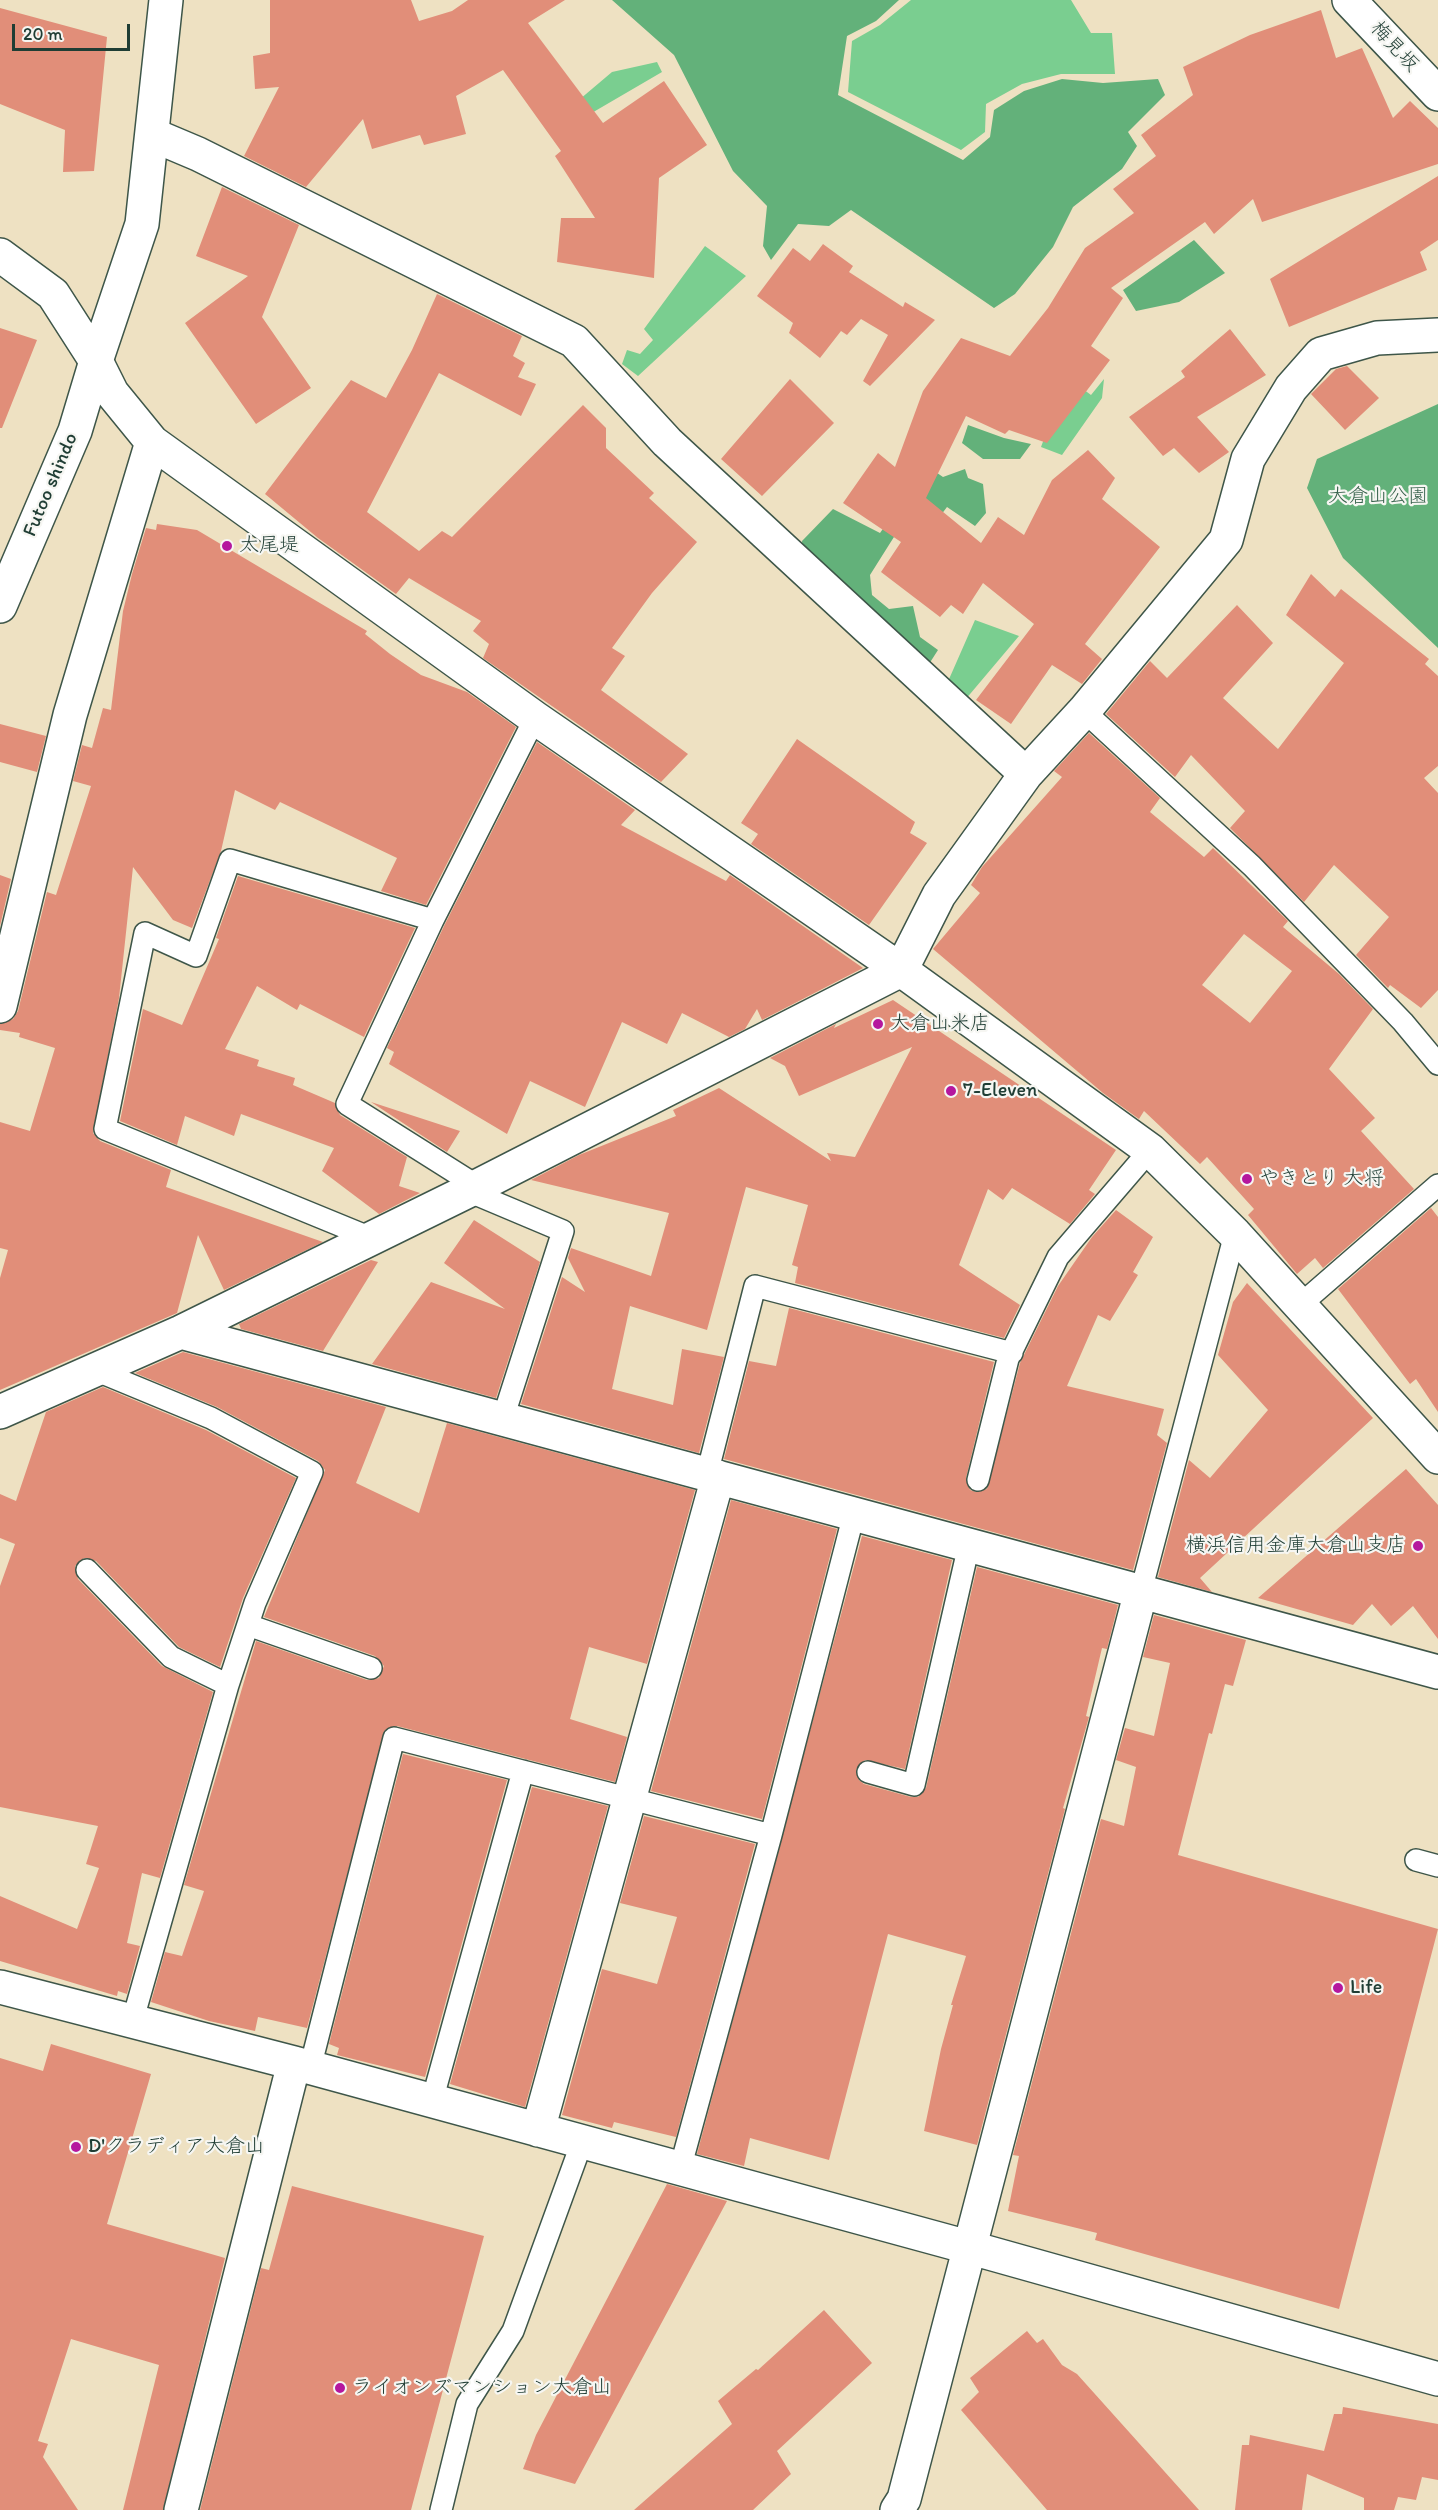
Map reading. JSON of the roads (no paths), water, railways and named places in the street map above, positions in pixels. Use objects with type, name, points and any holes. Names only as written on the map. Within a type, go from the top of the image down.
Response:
[{"type":"street","name":"Futoo shindo","points":[[0,606],[75,431],[142,224],[166,0]]},
{"type":"street","name":"梅見坂","points":[[1350,0],[1438,94]]},
{"type":"street","points":[[153,135],[198,154],[574,341],[667,442],[1026,774]]},
{"type":"street","points":[[0,255],[53,294],[96,362],[112,393],[152,442],[535,718],[902,969],[1150,1150],[1235,1234],[1438,1457]]},
{"type":"street","points":[[0,1412],[181,1332],[473,1188],[902,969],[939,895],[1026,774],[1084,711],[1226,540],[1248,459],[1291,388],[1321,354],[1377,338],[1438,335]]},
{"type":"street","points":[[0,1006],[70,715],[152,442]]},
{"type":"street","points":[[181,1332],[1438,1672]]},
{"type":"street","points":[[538,2130],[630,1799],[713,1476]]},
{"type":"street","points":[[897,2510],[904,2499],[1141,1591]]},
{"type":"street","points":[[0,1987],[133,2019],[302,2065],[968,2247],[1438,2379]]},
{"type":"street","points":[[181,2510],[302,2065]]},
{"type":"lane","points":[[1084,711],[1252,866],[1403,1022],[1438,1064]]},
{"type":"lane","points":[[503,1419],[563,1231],[473,1188],[347,1104],[433,920],[535,718]]},
{"type":"lane","points":[[370,1238],[105,1129],[145,933],[196,956],[230,860],[433,920]]},
{"type":"lane","points":[[978,1480],[1012,1353],[1058,1257],[1150,1150]]},
{"type":"lane","points":[[1300,1305],[1438,1185]]},
{"type":"lane","points":[[1141,1591],[1235,1234]]},
{"type":"lane","points":[[713,1476],[755,1286],[1012,1353]]},
{"type":"lane","points":[[95,1370],[212,1419],[312,1472],[255,1603],[228,1685],[133,2019]]},
{"type":"lane","points":[[680,2169],[771,1835],[854,1514]]},
{"type":"lane","points":[[868,1772],[914,1785],[969,1545]]},
{"type":"lane","points":[[87,1570],[171,1657],[228,1685]]},
{"type":"lane","points":[[248,1625],[371,1668]]},
{"type":"lane","points":[[302,2065],[394,1738],[771,1835]]},
{"type":"lane","points":[[432,2101],[523,1771]]},
{"type":"lane","points":[[1416,1860],[1438,1866]]},
{"type":"lane","points":[[441,2510],[467,2404],[513,2331],[582,2142]]},
{"type":"place","name":"太尾堤","points":[[227,546]]},
{"type":"place","name":"大倉山米店","points":[[878,1024]]},
{"type":"place","name":"7-Eleven","points":[[951,1091]]},
{"type":"place","name":"やきとり 大将","points":[[1247,1179]]},
{"type":"place","name":"横浜信用金庫大倉山支店","points":[[1418,1546]]},
{"type":"place","name":"Life","points":[[1338,1988]]},
{"type":"place","name":"D'クラディア大倉山","points":[[76,2147]]},
{"type":"place","name":"ライオンズマンション大倉山","points":[[340,2388]]},
{"type":"park label","name":"大倉山公園","points":[[1378,497]]}]
